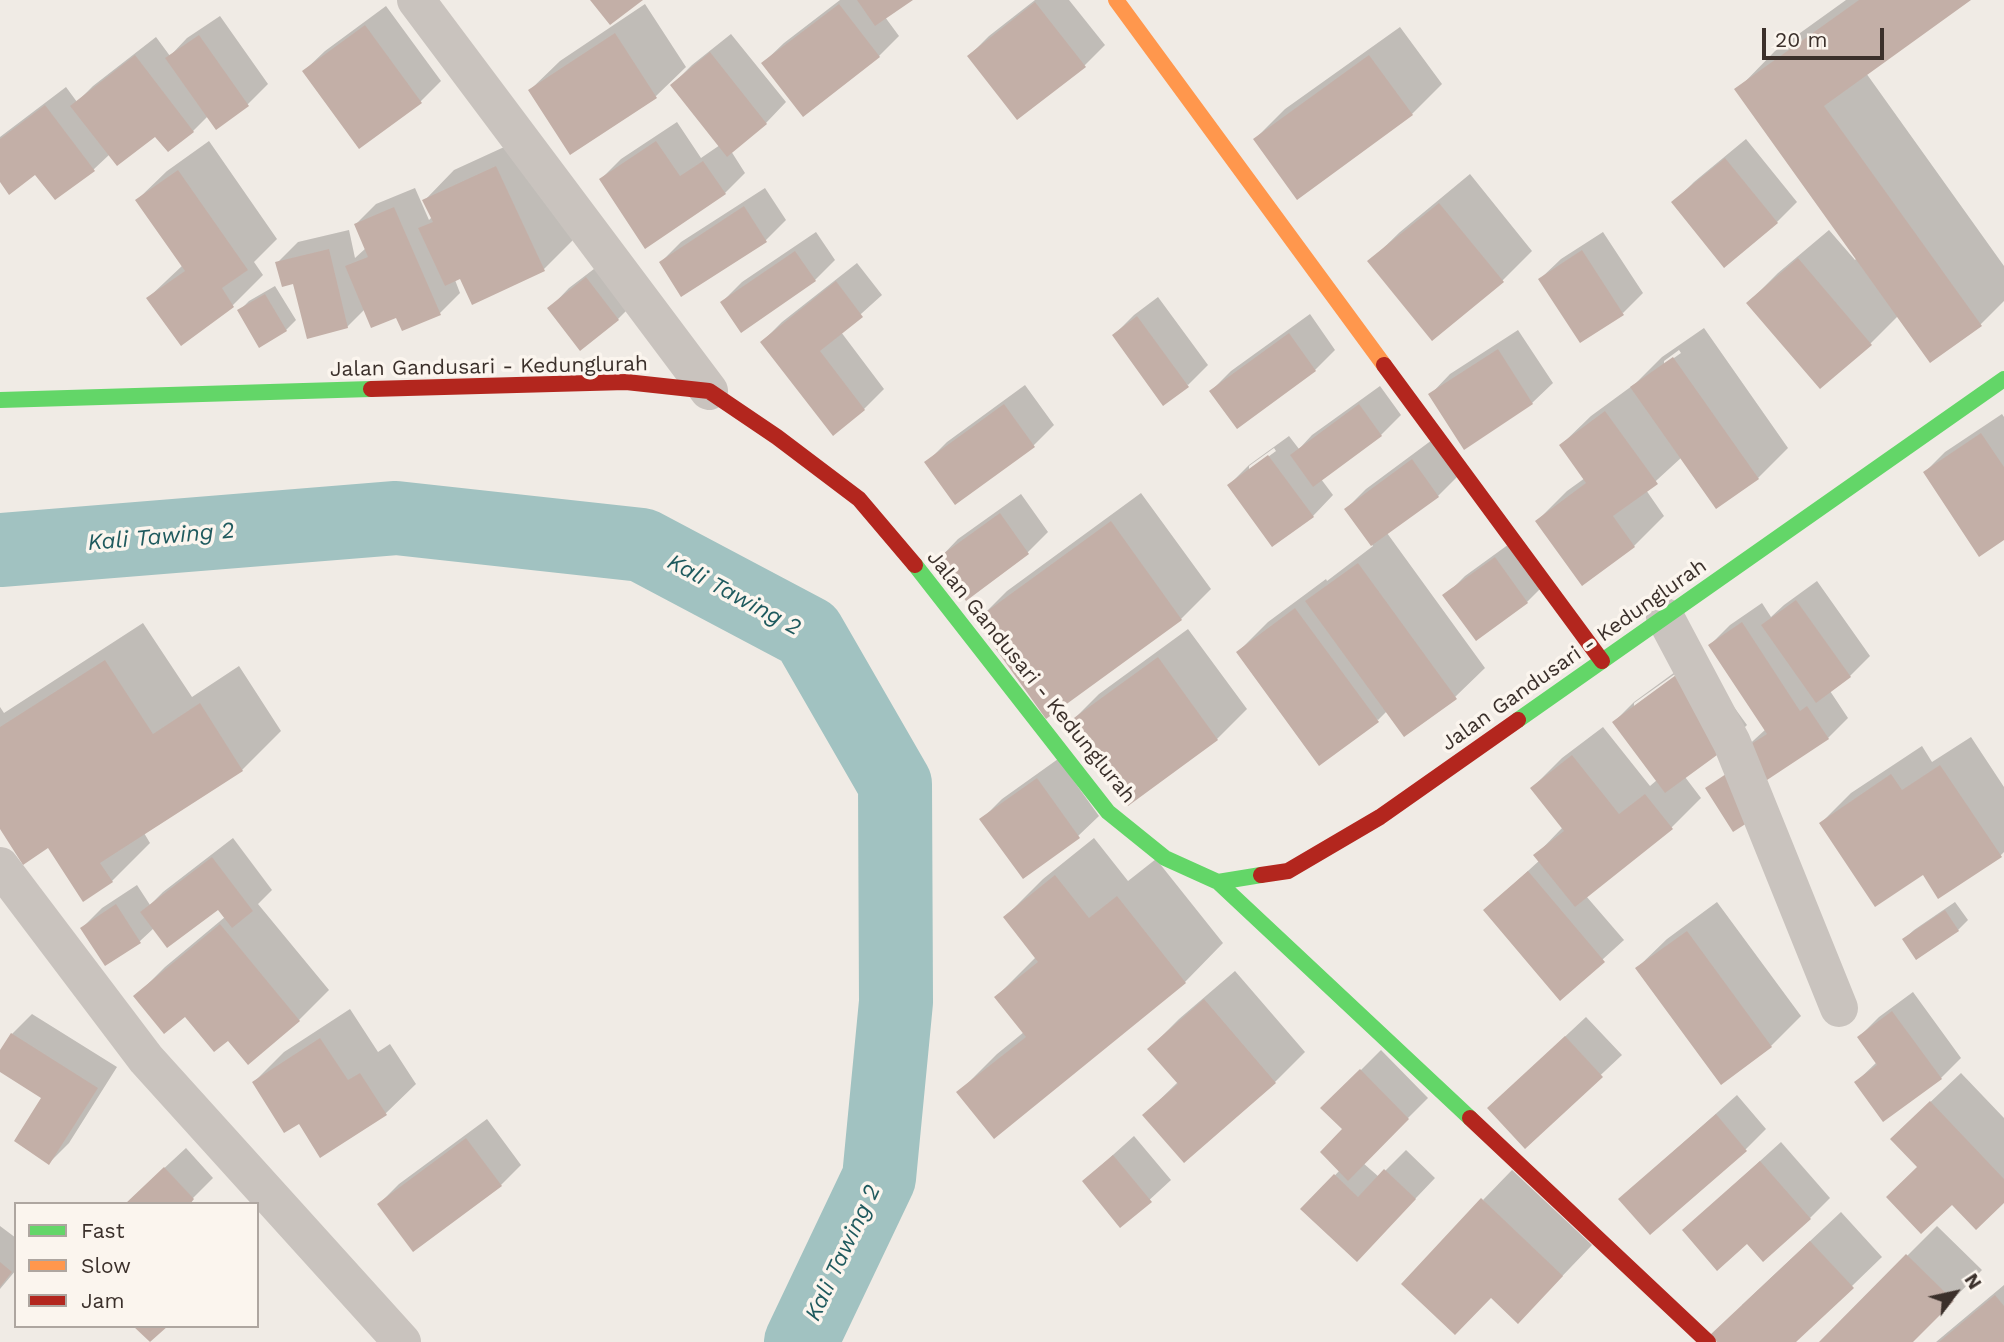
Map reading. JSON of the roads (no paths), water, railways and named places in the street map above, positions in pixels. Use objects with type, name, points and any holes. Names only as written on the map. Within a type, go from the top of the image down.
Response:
[{"type":"street","points":[[416,0],[709,391]]},
{"type":"street","points":[[1116,0],[1602,661]]},
{"type":"street","name":"Jalan Gandusari - Kedunglurah","points":[[0,400],[626,382],[709,391],[777,437],[859,499],[935,589],[1108,812],[1165,858],[1217,882],[1288,871],[1380,817],[2004,379]]},
{"type":"street","points":[[1665,617],[1732,743],[1839,1008]]},
{"type":"street","points":[[0,866],[146,1059],[402,1342]]},
{"type":"street","points":[[1217,882],[1709,1342]]},
{"type":"waterway","name":"Kali Tawing 2","points":[[0,550],[396,518],[642,545],[808,633],[895,784],[896,1002],[879,1178],[801,1342]]}]
